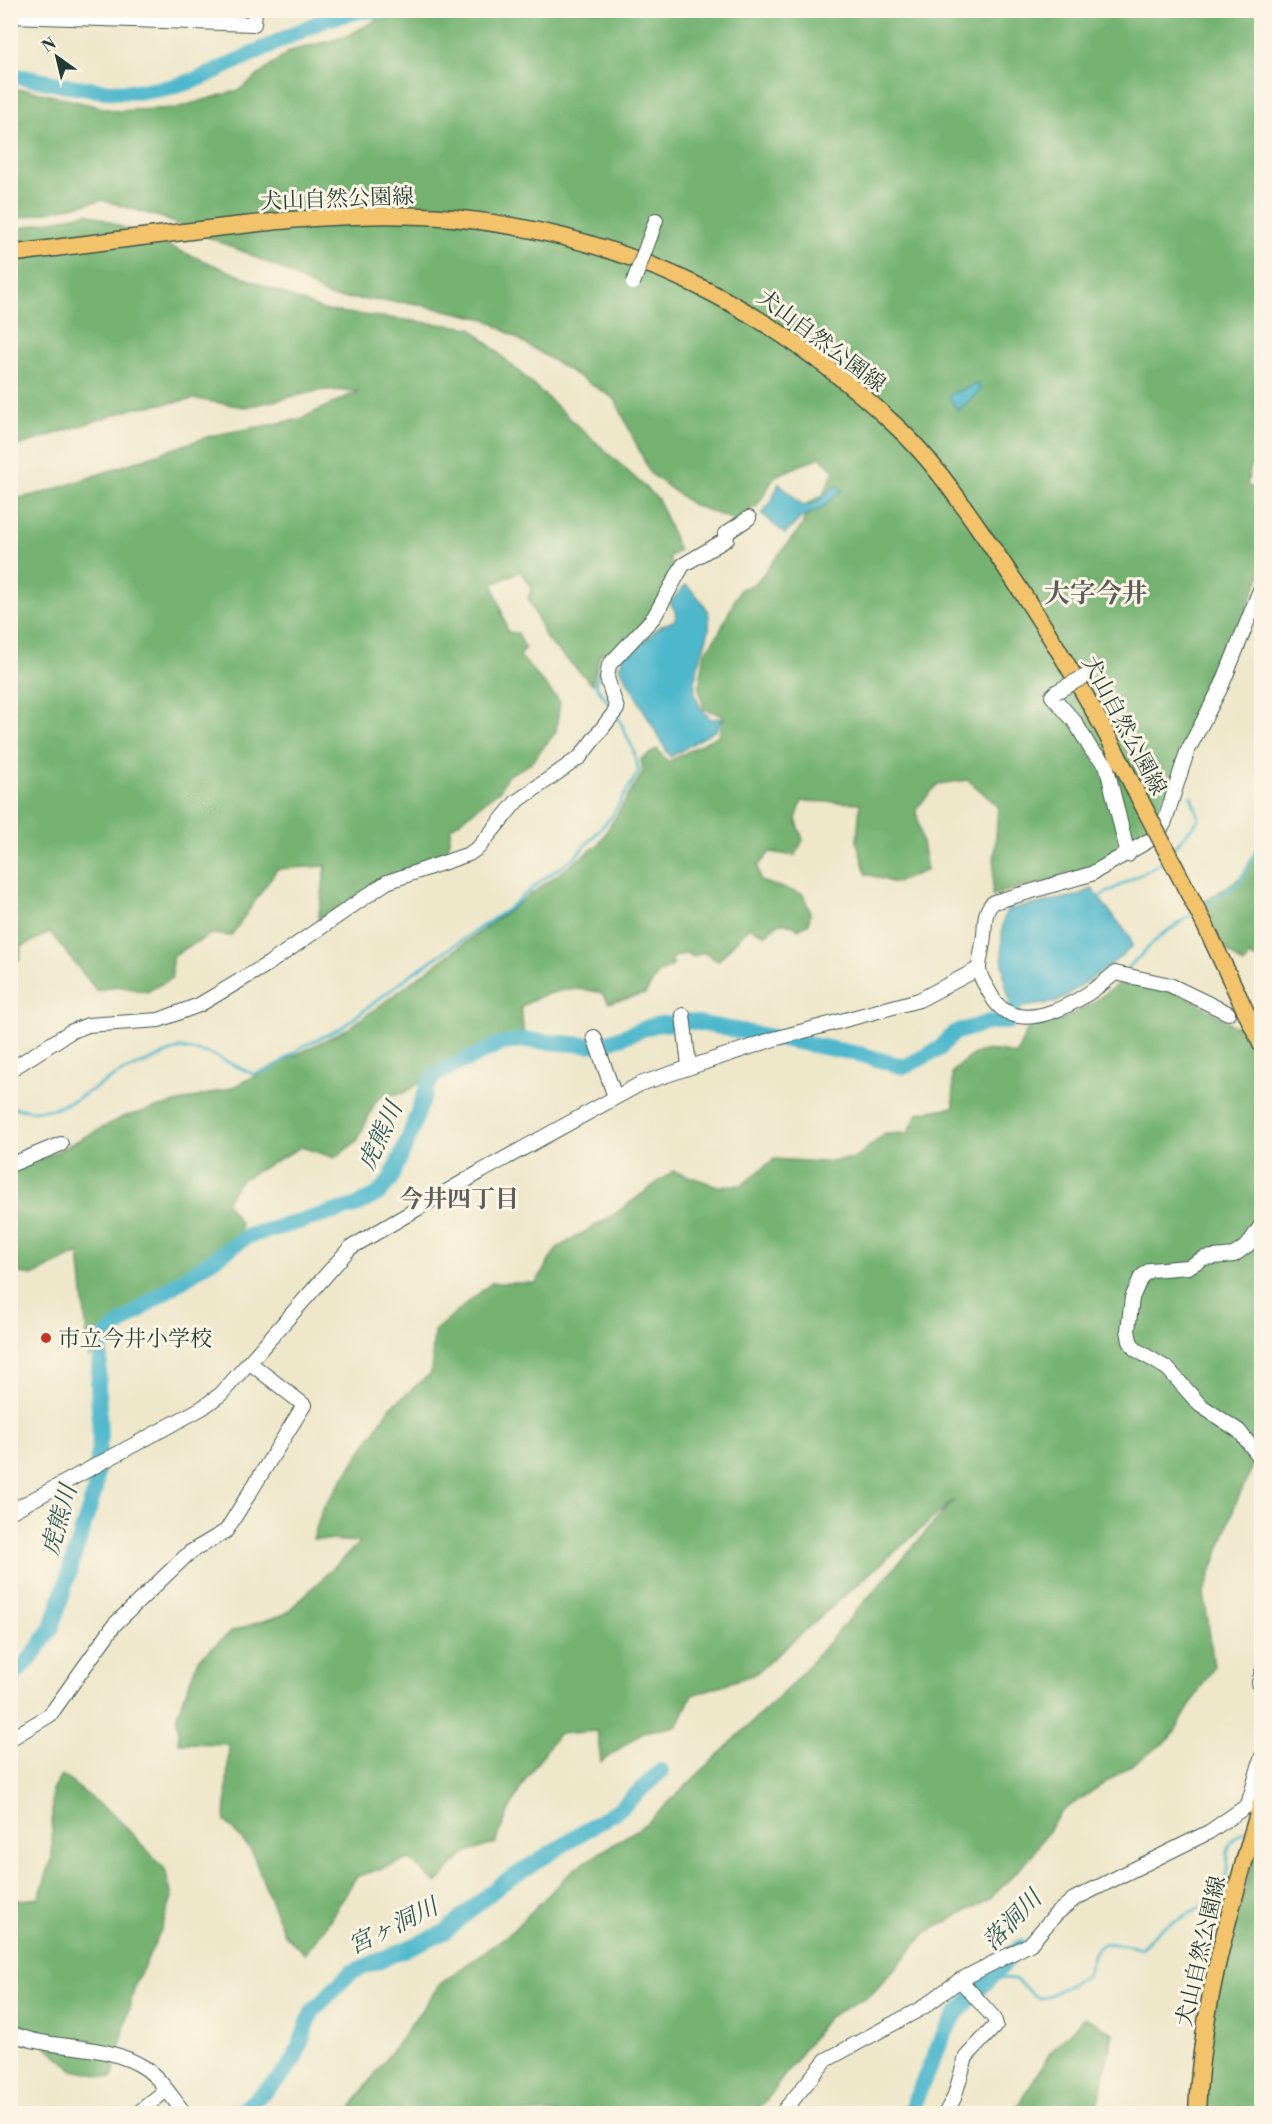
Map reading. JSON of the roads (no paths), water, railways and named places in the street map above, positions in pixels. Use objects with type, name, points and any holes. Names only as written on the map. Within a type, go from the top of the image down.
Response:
[{"type":"main road","name":"犬山自然公園線","points":[[10,254],[266,222],[362,216],[452,218],[565,237],[654,264],[707,288],[769,324],[829,367],[898,427],[925,456],[1026,597],[1073,675],[1136,790],[1204,924],[1262,1046]]},
{"type":"main road","name":"犬山自然公園線","points":[[1197,2114],[1202,2040],[1212,1979],[1262,1800]]},
{"type":"street","points":[[10,16],[254,24],[255,10]]},
{"type":"street","points":[[633,283],[656,219]]},
{"type":"street","points":[[10,1070],[75,1030],[95,1024],[159,1020],[212,999],[387,882],[454,861],[479,847],[516,801],[580,757],[617,709],[607,678],[609,665],[654,617],[683,565],[727,539],[725,534],[749,518]]},
{"type":"street","points":[[1228,1013],[1170,985],[1123,974],[1073,1004],[1050,1012],[1011,1014],[995,1002],[978,969],[987,912],[994,902],[1091,874],[1128,855],[1155,837],[1164,824],[1187,752],[1222,686],[1262,585]]},
{"type":"street","points":[[1091,673],[1052,696],[1075,722],[1092,751],[1106,764],[1128,855]]},
{"type":"street","points":[[10,1512],[202,1408],[221,1394],[350,1248],[615,1097],[640,1084],[689,1066],[779,1038],[919,1000],[978,969]]},
{"type":"street","points":[[683,1022],[689,1066]]},
{"type":"street","points":[[594,1037],[615,1097]]},
{"type":"street","points":[[10,1165],[62,1144]]},
{"type":"street","points":[[1262,1224],[1248,1245],[1234,1254],[1204,1258],[1188,1267],[1150,1270],[1141,1276],[1136,1283],[1132,1298],[1128,1330],[1130,1341],[1135,1349],[1168,1369],[1200,1405],[1239,1431],[1262,1460]]},
{"type":"street","points":[[10,1739],[50,1715],[115,1624],[189,1553],[225,1531],[304,1405],[250,1363]]},
{"type":"street","points":[[1262,1672],[1259,1682],[1262,1694]]},
{"type":"street","points":[[781,2114],[826,2060],[922,2008],[968,1991],[1007,1956],[1030,1944],[1056,1914],[1074,1899],[1209,1832],[1248,1805],[1262,1756]]},
{"type":"street","points":[[945,2114],[954,2098],[966,2057],[996,2025],[994,2019],[968,1991]]},
{"type":"street","points":[[10,2033],[41,2043],[104,2053],[145,2068],[185,2114]]},
{"type":"street","points":[[136,2114],[166,2090]]},
{"type":"water","points":[[978,384],[981,390],[958,411],[949,397],[950,394]]},
{"type":"water","points":[[779,483],[803,506],[817,502],[835,485],[842,490],[821,509],[802,517],[785,534],[762,514],[771,502]]},
{"type":"water","points":[[686,585],[703,603],[709,619],[708,632],[695,675],[695,690],[699,705],[711,719],[723,718],[716,730],[670,757],[619,666],[624,661],[619,656],[627,649],[632,653],[658,628],[675,620],[676,612],[670,602]]},
{"type":"water","points":[[1092,889],[1130,937],[1132,947],[1057,1002],[1010,1009],[1013,1005],[1006,986],[1002,958],[1004,919],[1007,910],[1076,896]]},
{"type":"waterway","points":[[10,75],[107,91],[153,90],[203,77],[326,19],[360,11],[410,10]]},
{"type":"waterway","points":[[603,661],[595,684],[609,704]]},
{"type":"waterway","points":[[10,1107],[33,1111],[54,1109],[75,1100],[120,1073],[180,1048],[208,1053],[253,1074],[270,1070],[302,1047],[341,1028],[413,973],[508,909],[542,880],[575,857],[611,817],[639,771],[633,749],[618,717]]},
{"type":"waterway","points":[[1173,849],[1199,819],[1191,796]]},
{"type":"waterway","points":[[1202,908],[1240,882],[1262,839]]},
{"type":"waterway","points":[[1097,898],[1165,861]]},
{"type":"waterway","points":[[1126,970],[1160,936],[1194,913]]},
{"type":"waterway","name":"虎熊川","points":[[10,1679],[31,1658],[52,1627],[95,1490],[100,1437],[98,1385],[101,1343],[109,1333],[154,1299],[248,1236],[355,1206],[378,1194],[390,1180],[408,1140],[427,1087],[434,1075],[500,1044],[521,1040],[588,1045],[608,1042],[654,1025],[688,1021],[859,1054],[904,1067],[939,1049],[954,1033],[990,1022],[1008,1022],[1014,1009]]},
{"type":"waterway","name":"虎熊川","points":[[1008,1022],[1017,1021]]},
{"type":"waterway","name":"宮ヶ洞川","points":[[238,2114],[281,2077],[294,2060],[312,2012],[350,1973],[445,1932],[500,1885],[621,1808],[661,1771]]},
{"type":"waterway","points":[[982,1987],[999,1978],[1016,1979],[1032,1994],[1044,1998],[1086,1976],[1094,1953],[1102,1945],[1114,1944],[1140,1948],[1158,1931],[1196,1910],[1219,1891],[1227,1873],[1228,1847],[1231,1841],[1246,1831]]},
{"type":"waterway","name":"落洞川","points":[[909,2114],[943,2036],[956,2014],[1020,1947]]},
{"type":"place","name":"市立今井小学校","points":[[46,1338]]},
{"type":"district","name":"大字今井","points":[[1096,593]]},
{"type":"district","name":"今井四丁目","points":[[459,1199]]}]
